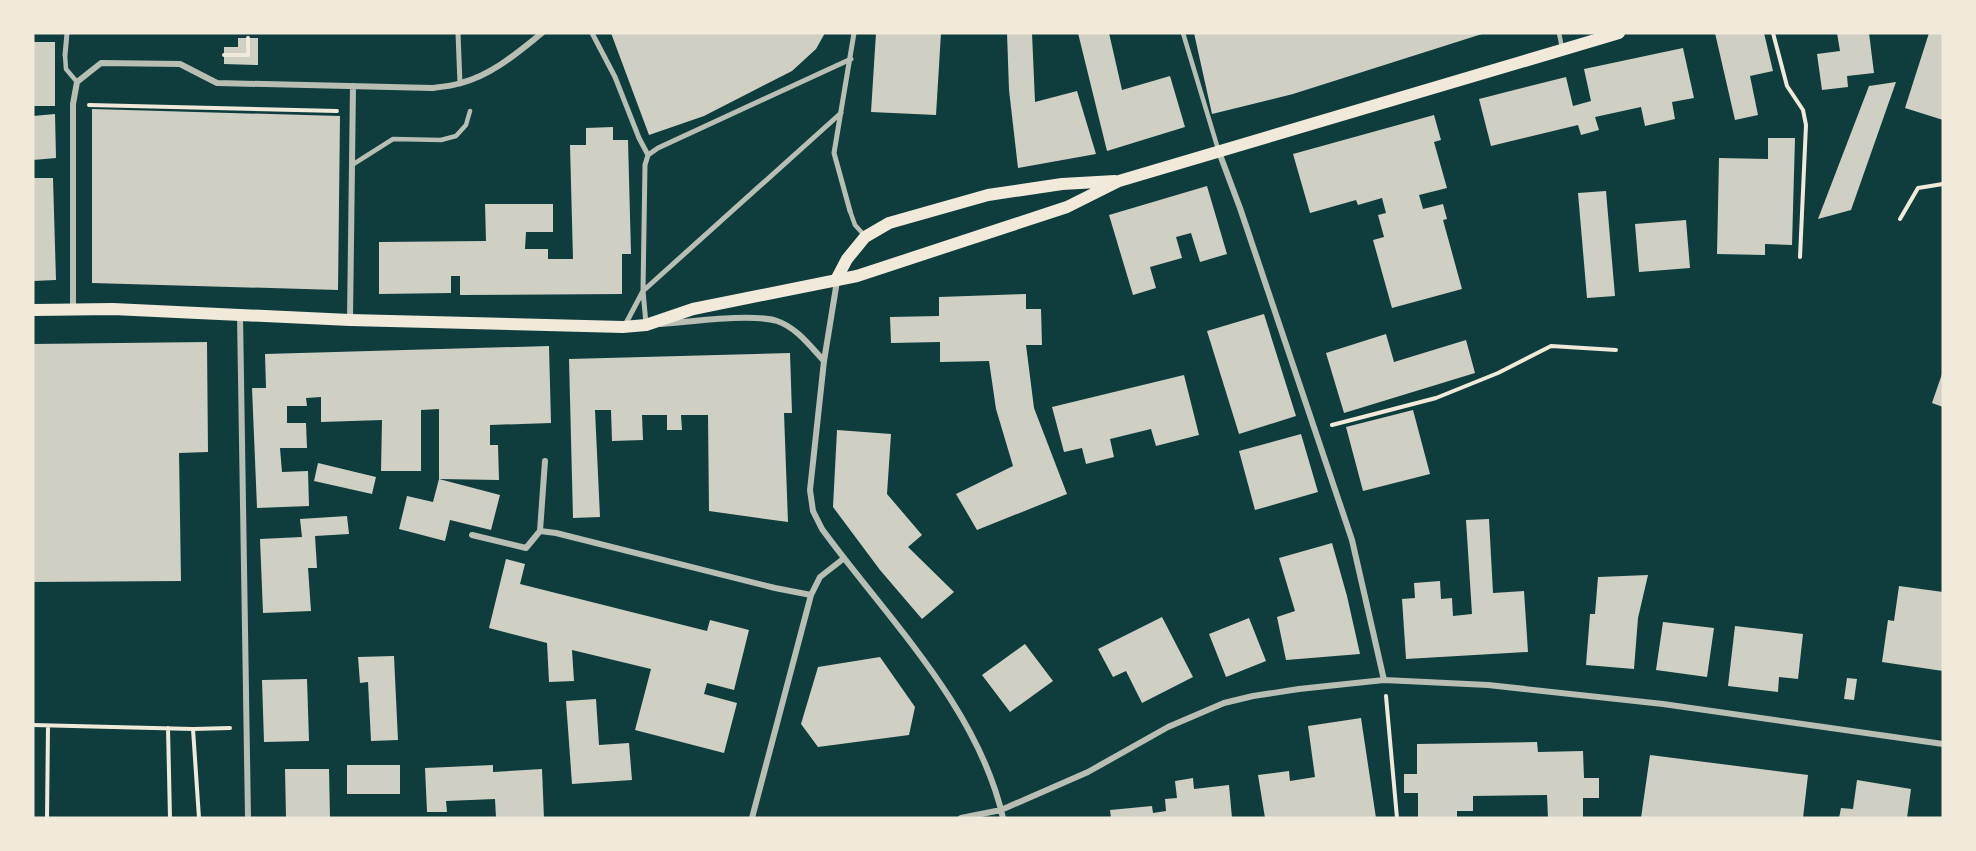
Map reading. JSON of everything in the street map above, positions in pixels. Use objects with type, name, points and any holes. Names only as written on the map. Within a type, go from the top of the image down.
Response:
[{"type":"main road","points":[[33,310],[113,309],[350,320],[623,327],[646,325],[693,309],[837,278],[856,276],[1067,207],[1119,181],[1619,33]]},
{"type":"main road","points":[[837,278],[847,259],[865,237],[889,223],[988,195],[1062,184],[1119,181]]},
{"type":"street","points":[[65,55],[67,33]]},
{"type":"street","points":[[458,33],[460,84]]},
{"type":"street","points":[[73,310],[73,104],[77,82],[102,63],[180,64],[217,83],[432,88],[460,84],[485,74],[505,62],[542,33]]},
{"type":"street","points":[[592,33],[615,77],[648,155]]},
{"type":"street","points":[[850,211],[834,153],[854,33]]},
{"type":"street","points":[[824,361],[800,335],[778,321],[746,318],[646,325],[643,291],[645,165],[648,155],[658,148],[850,59]]},
{"type":"street","points":[[350,320],[352,86]]},
{"type":"street","points":[[623,327],[643,291],[841,113]]},
{"type":"street","points":[[1219,152],[1352,540],[1384,680]]},
{"type":"street","points":[[837,278],[824,361],[810,490],[813,511],[822,529],[843,559],[920,657],[955,708],[983,755],[1003,818]]},
{"type":"street","points":[[240,315],[248,818]]},
{"type":"street","points":[[472,535],[526,548],[540,531],[546,461]]},
{"type":"street","points":[[540,531],[811,595]]},
{"type":"street","points":[[752,818],[811,595],[820,577],[843,559]]},
{"type":"street","points":[[961,818],[1001,810],[1088,772],[1168,727],[1224,703],[1276,692],[1384,680],[1488,685],[1652,702],[1943,744]]},
{"type":"lane","points":[[1183,33],[1219,152]]},
{"type":"lane","points":[[1559,33],[1562,49]]},
{"type":"lane","points":[[65,55],[66,69],[77,82]]},
{"type":"lane","points":[[352,165],[393,139],[441,140],[456,136],[466,125],[470,111]]},
{"type":"lane","points":[[850,211],[855,225],[865,237]]},
{"type":"path","points":[[1773,33],[1787,86],[1803,110],[1806,125],[1800,257]]},
{"type":"path","points":[[224,55],[248,55],[248,38]]},
{"type":"path","points":[[73,104],[352,111]]},
{"type":"path","points":[[1900,219],[1918,188],[1943,184]]},
{"type":"path","points":[[1314,429],[1436,398],[1498,373],[1551,346],[1616,350]]},
{"type":"path","points":[[1384,680],[1397,818]]},
{"type":"path","points":[[33,725],[246,728]]},
{"type":"path","points":[[47,818],[48,726]]},
{"type":"path","points":[[168,728],[170,818]]},
{"type":"path","points":[[194,729],[199,818]]},
{"type":"building","points":[[611,33],[825,33],[816,49],[792,71],[704,116],[649,135]]},
{"type":"building","points":[[876,33],[941,33],[936,115],[871,112]]},
{"type":"building","points":[[1007,33],[1032,33],[1035,102],[1077,91],[1096,154],[1018,168],[1009,90]]},
{"type":"building","points":[[1078,33],[1109,33],[1122,90],[1170,76],[1185,127],[1107,151]]},
{"type":"building","points":[[1194,33],[1482,34],[1293,94],[1212,114]]},
{"type":"building","points":[[1715,33],[1764,33],[1773,71],[1750,76],[1758,115],[1735,120]]},
{"type":"building","points":[[1837,33],[1869,33],[1874,73],[1847,76],[1848,87],[1822,90],[1817,54],[1840,51]]},
{"type":"building","points":[[1929,33],[1943,33],[1943,120],[1905,108]]},
{"type":"building","points":[[238,38],[258,38],[258,65],[224,64],[224,47],[238,47]]},
{"type":"building","points":[[33,42],[55,42],[55,106],[33,106]]},
{"type":"building","points":[[1683,48],[1694,98],[1672,102],[1675,119],[1645,126],[1641,107],[1595,117],[1599,130],[1581,135],[1578,125],[1491,146],[1479,99],[1566,77],[1573,106],[1591,101],[1584,69]]},
{"type":"building","points":[[1896,82],[1851,210],[1818,219],[1869,86]]},
{"type":"building","points":[[92,109],[340,116],[338,290],[92,283]]},
{"type":"building","points":[[55,114],[56,158],[33,160],[33,116]]},
{"type":"building","points":[[1434,115],[1441,140],[1434,142],[1447,188],[1419,195],[1423,209],[1443,204],[1447,219],[1443,220],[1462,289],[1392,308],[1373,240],[1384,237],[1378,215],[1386,213],[1382,198],[1358,205],[1356,200],[1310,213],[1293,154]]},
{"type":"building","points":[[613,127],[613,140],[628,140],[631,254],[622,254],[622,294],[460,295],[460,276],[451,276],[451,293],[379,294],[379,242],[486,241],[485,204],[553,204],[553,232],[526,232],[525,249],[548,249],[548,259],[573,259],[570,145],[586,145],[586,128]]},
{"type":"building","points":[[1768,138],[1795,138],[1792,245],[1765,244],[1765,255],[1717,254],[1719,158],[1768,159]]},
{"type":"building","points":[[33,178],[53,178],[56,280],[33,281]]},
{"type":"building","points":[[1207,186],[1227,254],[1200,262],[1191,233],[1176,237],[1182,258],[1150,267],[1156,288],[1133,295],[1109,215]]},
{"type":"building","points":[[1606,191],[1615,296],[1587,298],[1578,193]]},
{"type":"building","points":[[1686,220],[1690,268],[1639,272],[1635,224]]},
{"type":"building","points":[[1026,294],[1026,309],[1041,309],[1042,345],[1026,345],[1034,408],[1067,494],[977,530],[956,494],[1013,466],[996,409],[989,361],[940,362],[940,342],[891,343],[890,317],[939,316],[939,297]]},
{"type":"building","points":[[1264,314],[1296,416],[1239,434],[1207,331]]},
{"type":"building","points":[[1386,334],[1394,362],[1466,340],[1475,373],[1344,413],[1326,353]]},
{"type":"building","points":[[207,342],[208,452],[179,453],[181,581],[33,582],[33,344]]},
{"type":"building","points":[[549,346],[551,423],[490,425],[490,445],[498,445],[499,480],[439,479],[439,409],[421,410],[421,471],[381,471],[382,420],[321,422],[321,397],[306,398],[307,406],[287,406],[287,423],[306,423],[307,448],[280,448],[282,472],[308,471],[309,506],[257,508],[252,388],[266,388],[265,354]]},
{"type":"building","points":[[790,353],[792,413],[784,413],[788,522],[709,511],[708,415],[681,415],[682,430],[667,430],[667,415],[642,415],[643,440],[612,441],[611,410],[595,410],[600,517],[573,518],[569,359]]},
{"type":"building","points":[[1943,371],[1943,407],[1932,403]]},
{"type":"building","points":[[1184,375],[1199,435],[1156,446],[1151,429],[1110,439],[1114,457],[1086,464],[1082,448],[1064,452],[1052,407]]},
{"type":"building","points":[[1413,410],[1430,474],[1363,491],[1346,427]]},
{"type":"building","points":[[837,430],[891,434],[887,494],[922,535],[908,547],[954,592],[922,619],[880,570],[833,507]]},
{"type":"building","points":[[1301,434],[1318,492],[1255,510],[1239,451]]},
{"type":"building","points":[[318,463],[376,477],[372,494],[314,481]]},
{"type":"building","points":[[439,479],[500,495],[491,530],[450,520],[445,541],[399,529],[407,496],[433,502]]},
{"type":"building","points":[[347,516],[349,534],[315,536],[317,568],[308,568],[311,611],[263,613],[260,539],[302,537],[300,519]]},
{"type":"building","points":[[1489,519],[1493,593],[1524,591],[1528,652],[1406,659],[1402,599],[1415,598],[1414,583],[1440,581],[1441,599],[1452,598],[1453,616],[1472,614],[1466,520]]},
{"type":"building","points":[[1332,543],[1360,654],[1286,660],[1277,617],[1295,611],[1279,558]]},
{"type":"building","points":[[506,559],[525,564],[520,584],[707,631],[710,620],[749,630],[734,690],[707,683],[704,694],[737,703],[724,753],[635,730],[651,669],[572,650],[574,681],[549,682],[547,643],[489,628]]},
{"type":"building","points":[[1648,575],[1638,618],[1634,669],[1586,665],[1590,614],[1595,614],[1598,577]]},
{"type":"building","points":[[1899,586],[1943,592],[1943,671],[1882,662],[1888,620],[1894,621]]},
{"type":"building","points":[[1162,617],[1193,677],[1142,703],[1126,671],[1113,677],[1098,649]]},
{"type":"building","points":[[1249,618],[1266,661],[1226,677],[1209,634]]},
{"type":"building","points":[[1663,622],[1714,628],[1707,677],[1656,670]]},
{"type":"building","points":[[1735,626],[1803,634],[1798,679],[1779,677],[1778,692],[1728,686]]},
{"type":"building","points":[[1025,644],[1053,681],[1010,712],[982,675]]},
{"type":"building","points":[[394,656],[398,740],[371,741],[368,682],[360,683],[358,657]]},
{"type":"building","points":[[880,657],[915,707],[909,735],[818,747],[801,724],[818,667]]},
{"type":"building","points":[[1847,678],[1857,679],[1854,700],[1844,699]]},
{"type":"building","points":[[307,679],[309,741],[264,742],[262,680]]},
{"type":"building","points":[[596,699],[599,745],[629,743],[632,780],[572,784],[566,701]]},
{"type":"building","points":[[1361,718],[1376,818],[1265,818],[1258,775],[1289,771],[1290,781],[1315,777],[1308,726]]},
{"type":"building","points":[[1537,742],[1538,752],[1583,751],[1584,778],[1599,778],[1599,798],[1583,798],[1583,818],[1548,818],[1547,795],[1473,796],[1473,811],[1457,811],[1457,818],[1418,818],[1418,793],[1404,793],[1404,774],[1417,774],[1417,744]]},
{"type":"building","points":[[1650,755],[1808,775],[1803,818],[1641,818]]},
{"type":"building","points":[[347,765],[400,765],[400,794],[347,794]]},
{"type":"building","points":[[493,765],[493,772],[542,769],[544,818],[496,818],[495,799],[446,801],[447,812],[427,812],[425,768]]},
{"type":"building","points":[[285,769],[329,769],[330,818],[286,818]]},
{"type":"building","points":[[1193,778],[1194,789],[1229,785],[1232,818],[1111,818],[1110,810],[1152,806],[1153,813],[1166,811],[1165,799],[1177,798],[1175,781]]},
{"type":"building","points":[[1857,780],[1911,789],[1907,818],[1839,818],[1841,808],[1853,809]]}]
